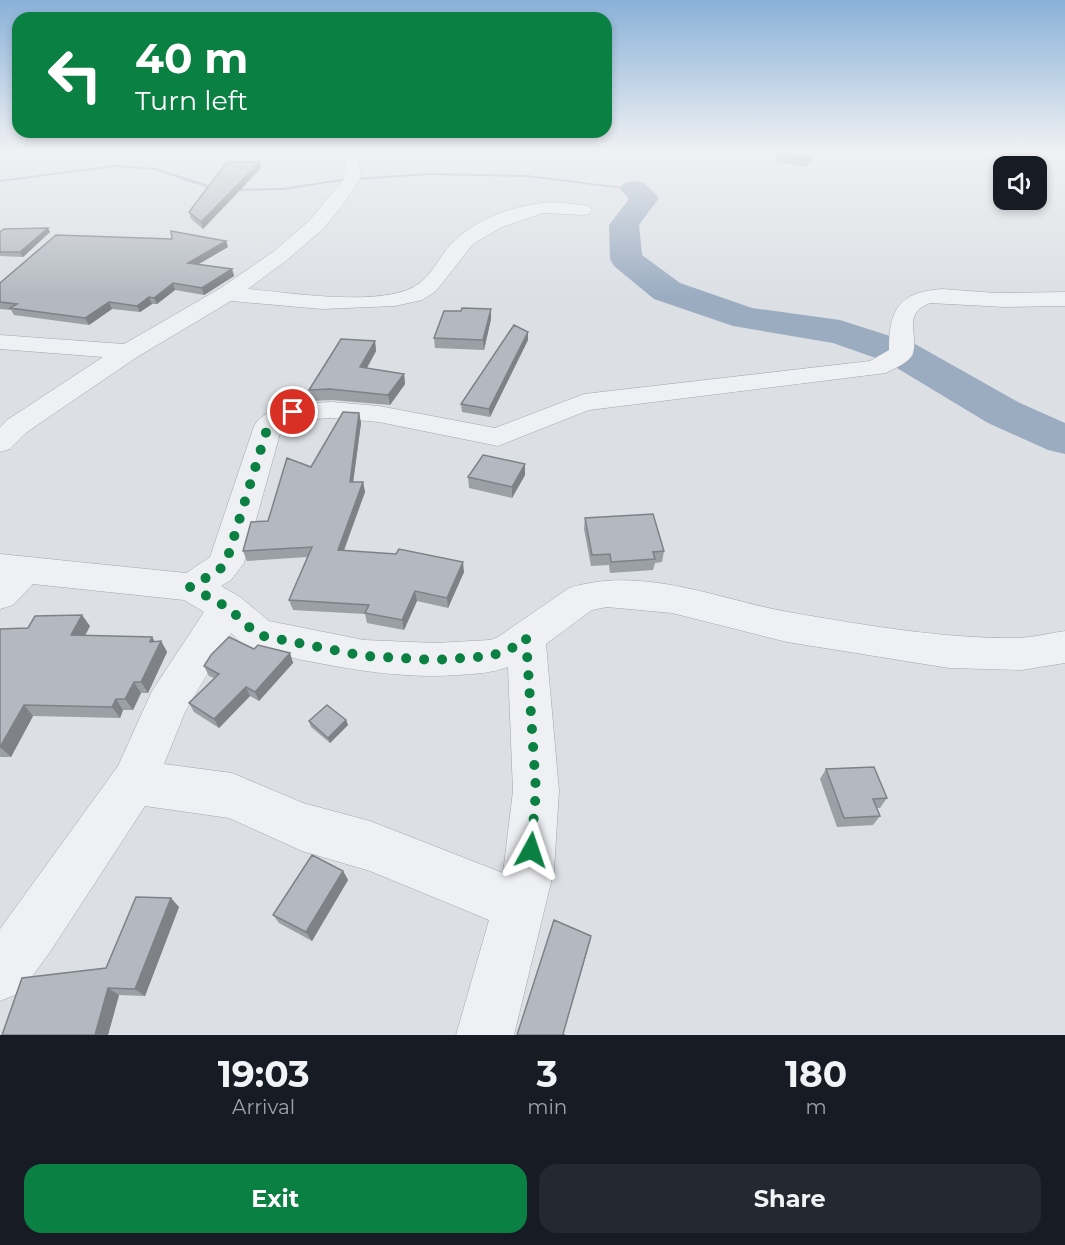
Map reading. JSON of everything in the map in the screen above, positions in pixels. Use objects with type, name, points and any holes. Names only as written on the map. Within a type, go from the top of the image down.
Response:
[{"type":"street","points":[[0,442],[17,426],[128,352],[227,294],[279,256],[316,225],[338,199]]},
{"type":"street","points":[[227,294],[355,301],[378,301],[412,295],[428,288],[460,245],[474,234],[538,208],[583,210]]},
{"type":"street","points":[[0,973],[31,933],[134,783],[218,571],[226,563],[268,426],[283,415],[293,412],[332,410],[379,414],[498,437],[584,402],[877,368],[901,352],[899,331],[905,313],[917,299],[931,294],[944,293],[996,300],[1065,299]]},
{"type":"street","points":[[0,342],[128,352]]},
{"type":"street","points":[[8,577],[209,597],[258,635],[364,656],[435,660],[491,656],[512,648],[582,598],[607,593],[672,599],[787,627],[949,652],[1022,654],[1065,647]]},
{"type":"street","points":[[485,1035],[529,870],[536,791],[526,638]]},
{"type":"street","points":[[134,783],[232,796],[302,827],[370,846],[519,906]]},
{"type":"building","points":[[199,199],[223,199],[201,222],[189,212]]},
{"type":"building","points":[[48,228],[20,252],[0,252],[0,232],[4,229]]},
{"type":"building","points":[[171,231],[226,241],[188,263],[232,269],[202,288],[173,283],[154,298],[149,297],[137,306],[109,302],[85,318],[10,308],[17,304],[0,302],[0,283],[56,235],[172,239]]},
{"type":"building","points":[[462,308],[491,309],[483,340],[434,338],[444,311],[461,311]]},
{"type":"building","points":[[514,325],[528,332],[489,409],[461,404]]},
{"type":"building","points":[[341,339],[375,341],[360,367],[404,374],[388,395],[330,389],[309,390]]},
{"type":"building","points":[[343,412],[359,413],[350,482],[363,482],[338,550],[396,554],[399,549],[463,562],[447,598],[415,591],[402,620],[365,613],[369,605],[289,600],[312,547],[243,551],[251,522],[268,521],[287,458],[311,467]]},
{"type":"building","points":[[483,455],[525,464],[512,487],[468,477]]},
{"type":"building","points":[[653,514],[664,551],[653,552],[655,559],[611,562],[610,554],[592,555],[585,518]]},
{"type":"building","points":[[82,615],[71,635],[152,637],[150,642],[161,641],[141,682],[134,682],[125,699],[116,699],[112,707],[24,705],[0,747],[0,629],[28,628],[35,616]]},
{"type":"building","points":[[229,637],[254,649],[258,645],[290,653],[255,692],[246,687],[214,719],[189,703],[219,674],[204,666],[211,655]]},
{"type":"building","points":[[327,705],[346,720],[328,738],[309,721]]},
{"type":"building","points":[[874,767],[887,798],[873,799],[880,816],[844,818],[826,769]]},
{"type":"building","points":[[312,855],[343,871],[306,932],[273,915]]},
{"type":"building","points":[[136,897],[171,898],[135,989],[108,988],[95,1035],[2,1035],[22,978],[106,968]]},
{"type":"building","points":[[554,920],[591,936],[563,1034],[565,1035],[517,1035]]},
{"type":"waterway","points":[[644,199],[624,225],[626,259],[667,291],[746,318],[840,332],[901,353],[1004,413],[1065,440]]},
{"type":"route","points":[[293,412],[275,419],[268,426],[226,563],[218,571],[190,587],[227,607],[258,635],[364,656],[435,660],[491,656],[512,648],[526,638],[536,791],[531,850]]}]
